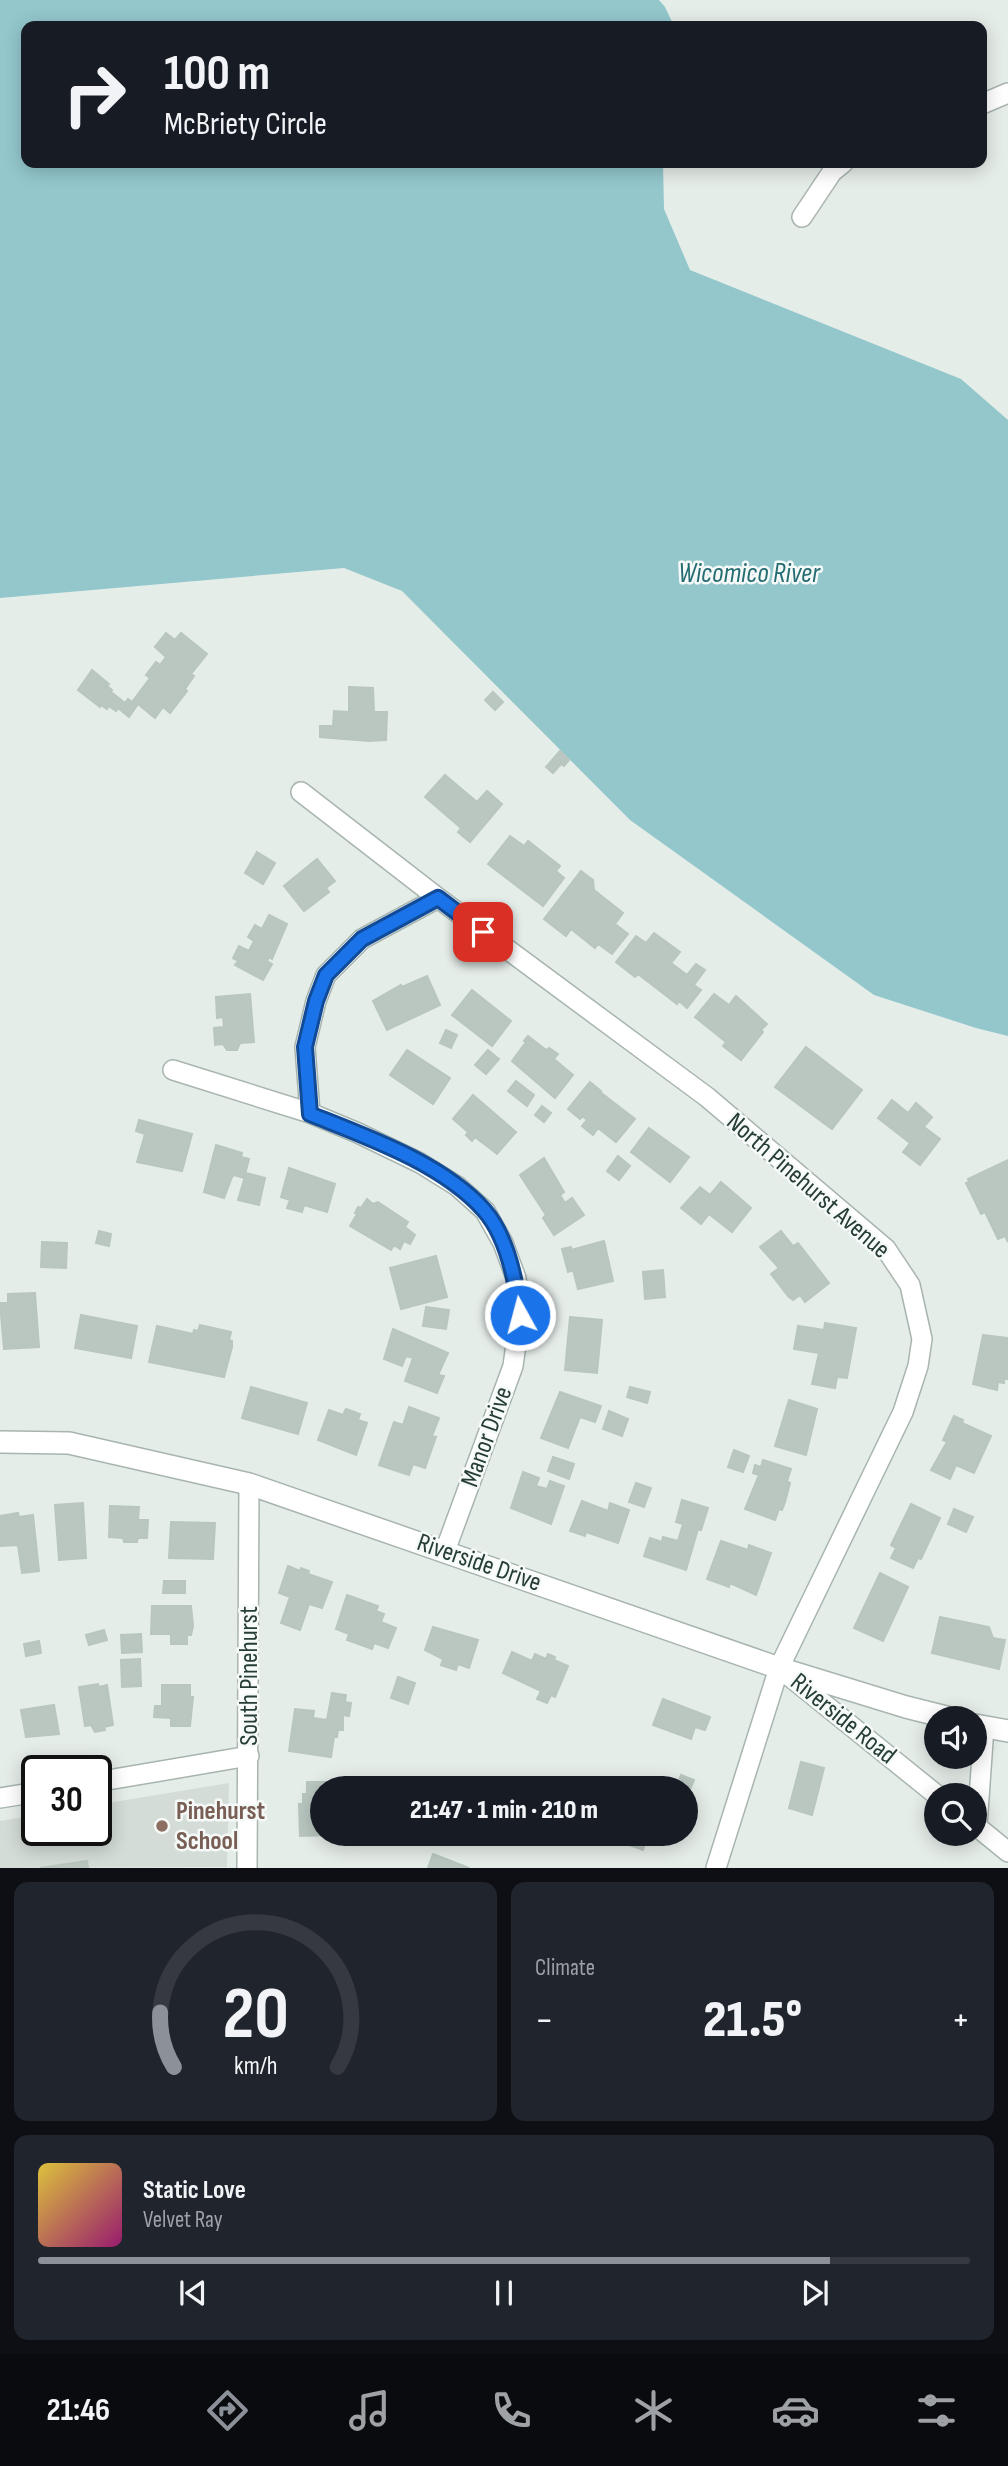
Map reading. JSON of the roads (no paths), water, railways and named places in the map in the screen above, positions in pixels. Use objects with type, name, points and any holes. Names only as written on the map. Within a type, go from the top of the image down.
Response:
[{"type":"street","points":[[987,102],[1008,93]]},
{"type":"street","points":[[802,217],[837,168]]},
{"type":"street","name":"North Pinehurst Avenue","points":[[302,792],[438,898],[707,1097],[886,1249],[910,1285],[922,1339],[918,1366],[903,1412],[779,1668],[716,1867]]},
{"type":"street","points":[[310,1114],[305,1047],[316,1001],[326,975],[362,939],[438,898]]},
{"type":"street","name":"Manor Drive","points":[[173,1070],[310,1114],[420,1163],[457,1186],[485,1211],[503,1243],[516,1278],[520,1315],[513,1366],[445,1551]]},
{"type":"street","name":"Riverside Drive","points":[[0,1441],[69,1443],[249,1484],[779,1668],[924,1712]]},
{"type":"street","name":"South Pinehurst","points":[[247,1867],[249,1484]]},
{"type":"street","name":"Riverside Road","points":[[779,1668],[924,1785]]},
{"type":"street","points":[[987,1727],[1008,1731]]},
{"type":"street","points":[[112,1779],[249,1756]]},
{"type":"street","points":[[0,1798],[21,1795]]},
{"type":"street","points":[[987,1834],[1008,1852]]},
{"type":"water","name":"Wicomico River","points":[[0,0],[659,0],[672,21],[21,21],[21,168],[663,168],[664,209],[690,270],[961,379],[1008,420],[1008,1036],[874,995],[630,820],[402,591],[344,568],[0,598]]},
{"type":"place","name":"Pinehurst School","points":[[162,1826]]}]
